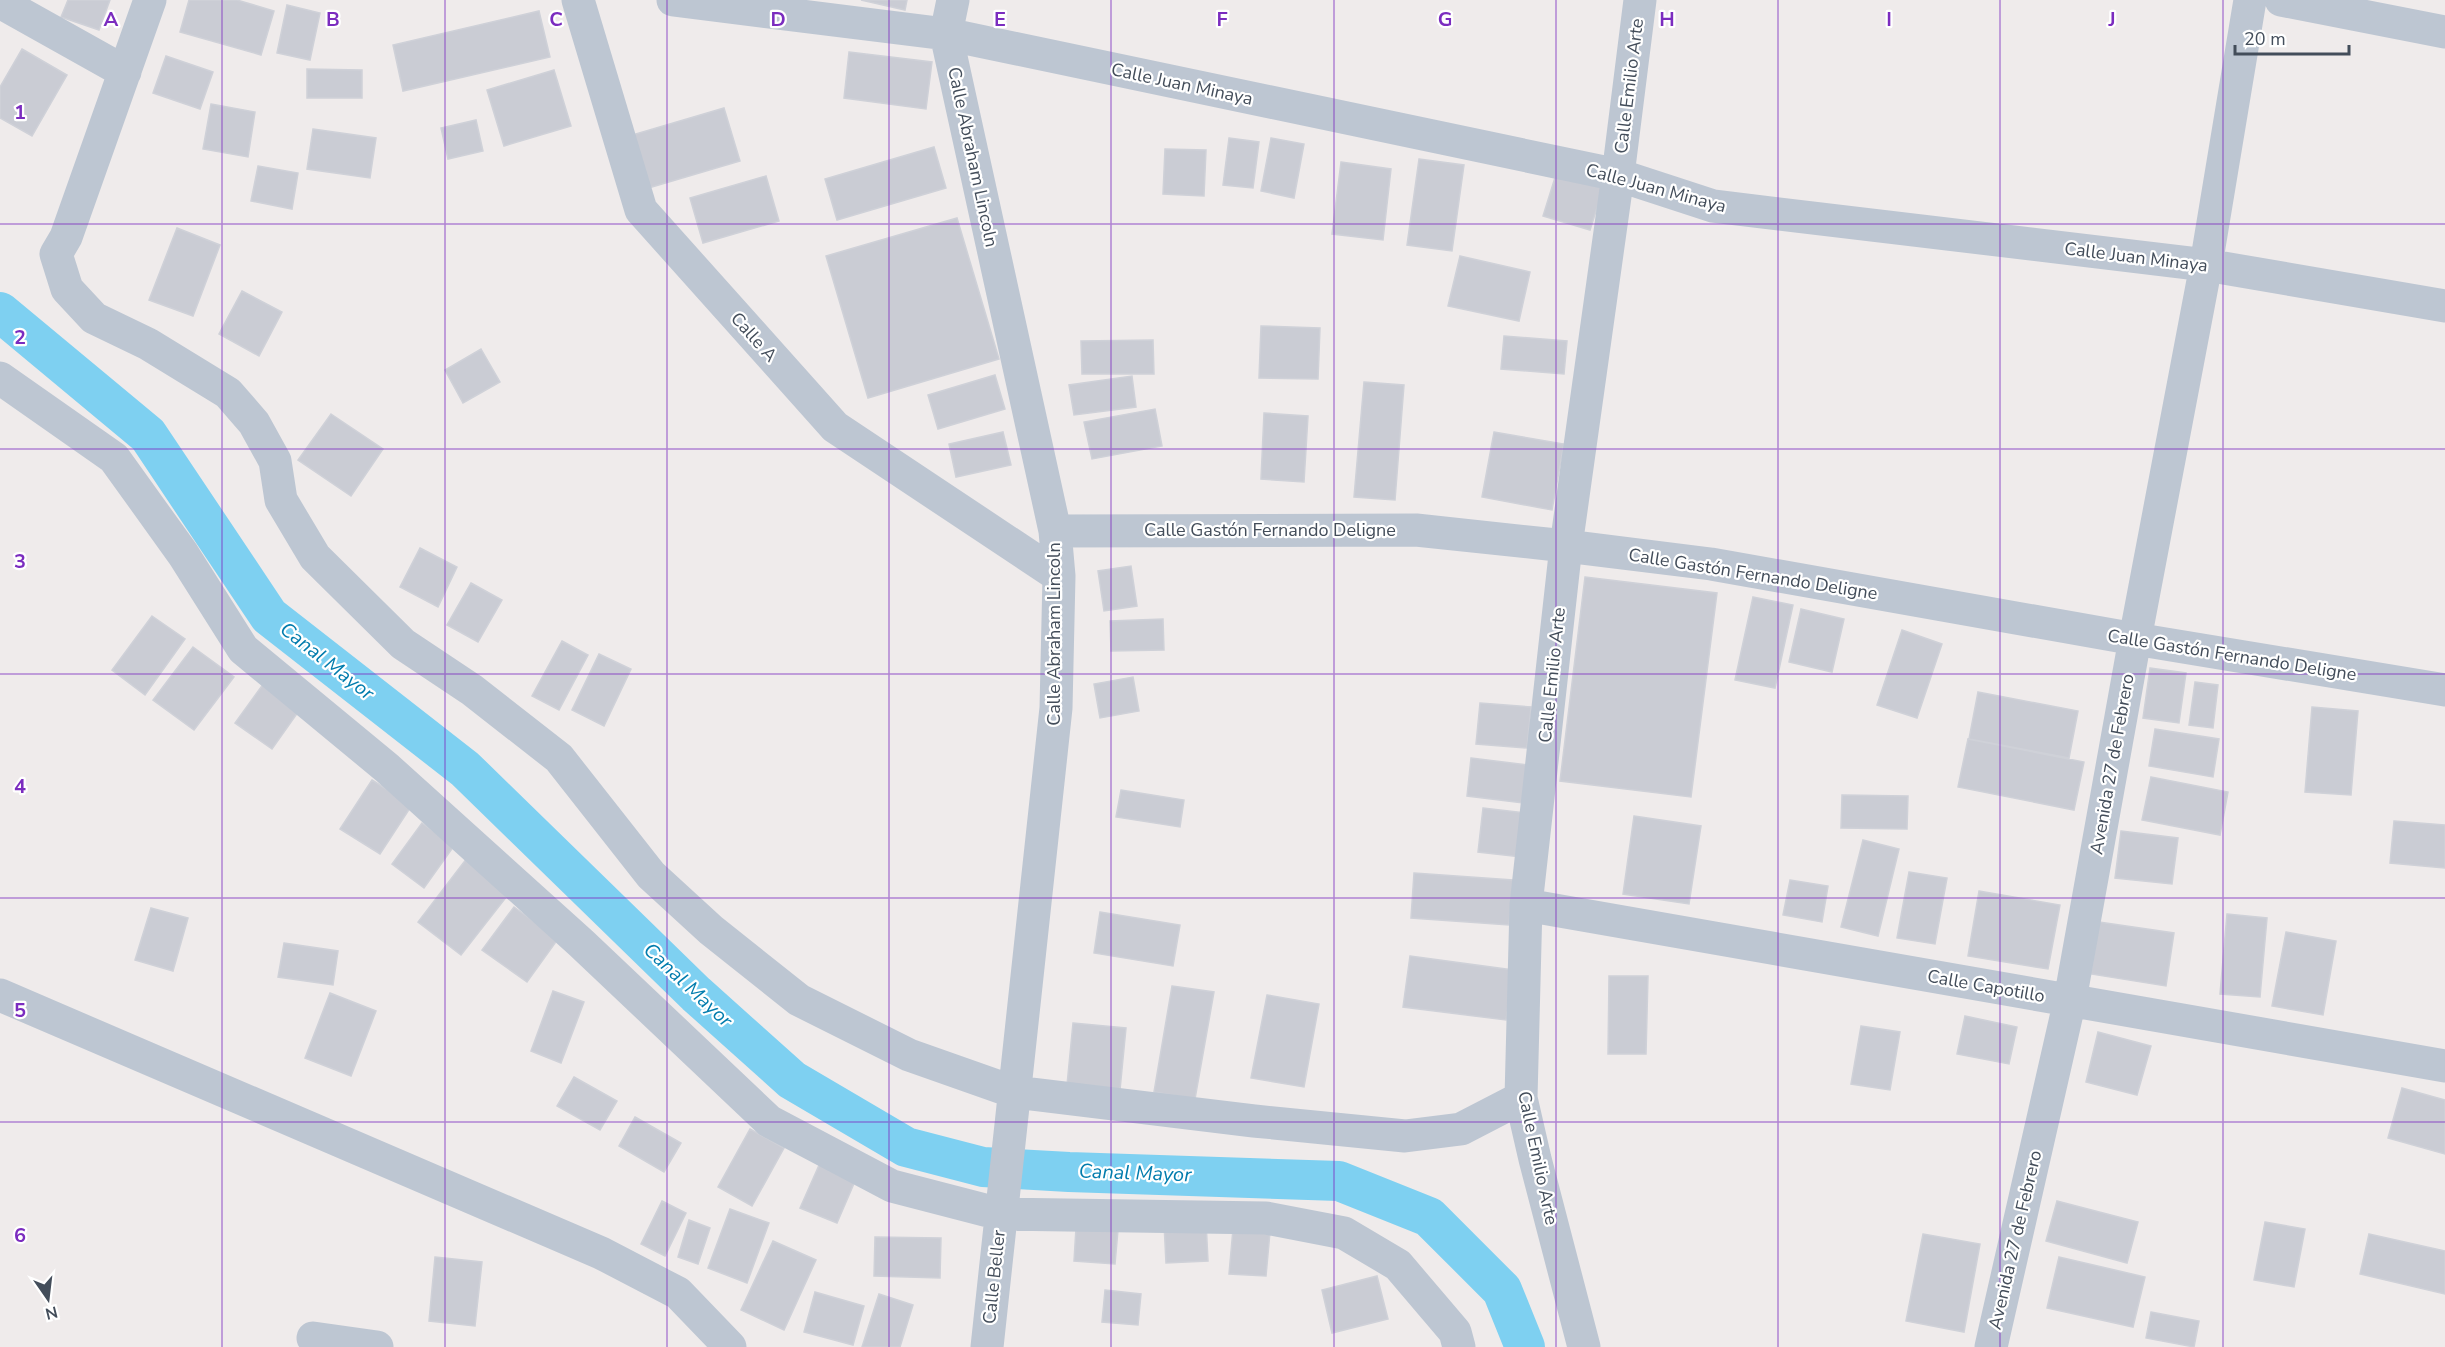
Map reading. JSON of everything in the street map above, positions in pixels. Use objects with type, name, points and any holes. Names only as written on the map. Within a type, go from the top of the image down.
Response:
[{"type":"street","points":[[150,0],[66,237],[56,254],[67,289],[93,318],[148,344],[228,393],[254,423],[274,461],[281,500],[315,557],[403,644],[472,690],[559,758],[651,875],[711,930],[799,1000],[909,1055],[1014,1092],[1254,1121],[1405,1136],[1461,1129],[1521,1098]]},
{"type":"street","name":"Calle A","points":[[578,0],[641,210],[835,427],[1059,576]]},
{"type":"street","name":"Calle Juan Minaya","points":[[673,0],[946,34],[1618,175],[1713,206],[2206,265],[2445,306]]},
{"type":"street","name":"Calle Abraham Lincoln","points":[[952,0],[946,34],[1055,531],[1059,576],[1056,708],[1001,1210]]},
{"type":"street","name":"Calle Emilio Arte","points":[[1584,1347],[1521,1098],[1526,905],[1566,546],[1640,0]]},
{"type":"street","name":"Avenida 27 de Febrero","points":[[1990,1347],[2070,1000],[2206,265],[2250,0]]},
{"type":"street","points":[[2281,0],[2445,32]]},
{"type":"street","points":[[0,2],[124,72]]},
{"type":"street","points":[[0,378],[114,458],[183,554],[243,649],[387,768],[581,943],[770,1121],[892,1186],[1001,1210],[1266,1218],[1344,1233],[1398,1265],[1455,1332],[1460,1347]]},
{"type":"street","name":"Calle Gastón Fernando Deligne","points":[[1055,531],[1416,530],[1566,546],[1711,564],[2135,639],[2445,690]]},
{"type":"street","name":"Calle Capotillo","points":[[1526,905],[2445,1066]]},
{"type":"street","points":[[0,995],[601,1253],[678,1293],[730,1347]]},
{"type":"street","name":"Calle Beller","points":[[987,1347],[1001,1210]]},
{"type":"street","points":[[313,1338],[377,1347]]},
{"type":"building","points":[[68,0],[110,0],[99,30],[61,17]]},
{"type":"building","points":[[189,0],[237,0],[274,11],[261,55],[180,32]]},
{"type":"building","points":[[861,0],[907,0],[905,10]]},
{"type":"building","points":[[287,5],[320,13],[310,60],[277,53]]},
{"type":"building","points":[[539,11],[550,57],[403,91],[393,45]]},
{"type":"building","points":[[22,49],[67,75],[32,136],[0,118],[0,87]]},
{"type":"building","points":[[849,52],[932,62],[926,109],[844,98]]},
{"type":"building","points":[[166,56],[213,72],[200,109],[153,93]]},
{"type":"building","points":[[307,69],[362,70],[362,98],[307,98]]},
{"type":"building","points":[[554,70],[571,126],[504,146],[487,90]]},
{"type":"building","points":[[211,104],[255,112],[248,157],[203,149]]},
{"type":"building","points":[[724,108],[740,161],[645,189],[629,136]]},
{"type":"building","points":[[476,120],[483,151],[448,159],[441,128]]},
{"type":"building","points":[[313,129],[376,138],[370,178],[307,169]]},
{"type":"building","points":[[1229,138],[1259,142],[1253,188],[1223,185]]},
{"type":"building","points":[[1271,138],[1304,144],[1294,198],[1261,191]]},
{"type":"building","points":[[934,147],[946,188],[837,220],[825,179]]},
{"type":"building","points":[[1165,149],[1206,150],[1204,196],[1163,194]]},
{"type":"building","points":[[1419,159],[1464,165],[1452,251],[1407,245]]},
{"type":"building","points":[[1341,162],[1391,169],[1383,240],[1332,234]]},
{"type":"building","points":[[258,166],[298,173],[292,209],[251,201]]},
{"type":"building","points":[[1558,168],[1605,183],[1590,230],[1543,216]]},
{"type":"building","points":[[766,176],[779,221],[703,243],[690,198]]},
{"type":"building","points":[[957,218],[999,359],[868,398],[826,256]]},
{"type":"building","points":[[177,228],[220,245],[193,316],[149,300]]},
{"type":"building","points":[[1460,256],[1530,272],[1519,321],[1448,306]]},
{"type":"building","points":[[242,291],[282,312],[259,356],[219,334]]},
{"type":"building","points":[[1261,326],[1320,328],[1318,379],[1259,378]]},
{"type":"building","points":[[1504,336],[1567,341],[1564,374],[1501,369]]},
{"type":"building","points":[[1153,340],[1154,374],[1082,374],[1081,341]]},
{"type":"building","points":[[481,349],[500,382],[463,403],[445,370]]},
{"type":"building","points":[[995,375],[1005,409],[938,429],[928,395]]},
{"type":"building","points":[[1132,376],[1136,407],[1074,415],[1069,385]]},
{"type":"building","points":[[1364,382],[1404,385],[1395,500],[1354,497]]},
{"type":"building","points":[[1155,409],[1162,446],[1092,459],[1084,422]]},
{"type":"building","points":[[1264,413],[1308,416],[1304,482],[1261,479]]},
{"type":"building","points":[[331,414],[383,449],[351,496],[298,460]]},
{"type":"building","points":[[1003,432],[1011,465],[956,477],[949,444]]},
{"type":"building","points":[[1494,432],[1564,444],[1552,510],[1482,497]]},
{"type":"building","points":[[420,548],[457,567],[438,607],[400,587]]},
{"type":"building","points":[[1131,566],[1137,606],[1104,611],[1098,571]]},
{"type":"building","points":[[1585,577],[1717,593],[1691,797],[1560,781]]},
{"type":"building","points":[[471,583],[502,600],[478,642],[447,625]]},
{"type":"building","points":[[1753,597],[1793,605],[1775,688],[1735,680]]},
{"type":"building","points":[[1801,609],[1844,619],[1832,672],[1789,662]]},
{"type":"building","points":[[152,616],[185,639],[145,695],[112,670]]},
{"type":"building","points":[[1163,619],[1164,650],[1111,651],[1110,621]]},
{"type":"building","points":[[1902,630],[1942,644],[1917,718],[1877,705]]},
{"type":"building","points":[[562,641],[588,655],[559,710],[532,696]]},
{"type":"building","points":[[193,647],[234,677],[194,730],[153,700]]},
{"type":"building","points":[[599,654],[631,669],[604,726],[572,710]]},
{"type":"building","points":[[2150,668],[2186,673],[2179,723],[2143,718]]},
{"type":"building","points":[[1133,677],[1139,711],[1100,718],[1094,684]]},
{"type":"building","points":[[2195,682],[2218,685],[2213,728],[2189,725]]},
{"type":"building","points":[[264,683],[301,708],[272,749],[235,723]]},
{"type":"building","points":[[1978,692],[2078,711],[2069,758],[1969,739]]},
{"type":"building","points":[[1480,703],[1531,707],[1527,748],[1476,744]]},
{"type":"building","points":[[2312,707],[2358,711],[2351,795],[2305,792]]},
{"type":"building","points":[[2155,729],[2219,739],[2213,777],[2149,766]]},
{"type":"building","points":[[1968,739],[2084,762],[2074,810],[1958,787]]},
{"type":"building","points":[[1471,758],[1528,765],[1523,803],[1467,796]]},
{"type":"building","points":[[2151,777],[2228,792],[2220,835],[2142,820]]},
{"type":"building","points":[[372,780],[412,805],[380,854],[340,829]]},
{"type":"building","points":[[1121,790],[1184,800],[1180,827],[1116,817]]},
{"type":"building","points":[[1842,795],[1908,796],[1907,829],[1841,828]]},
{"type":"building","points":[[1483,808],[1526,813],[1521,857],[1478,852]]},
{"type":"building","points":[[1634,816],[1701,826],[1689,904],[1623,894]]},
{"type":"building","points":[[2394,821],[2445,825],[2445,868],[2390,863]]},
{"type":"building","points":[[422,823],[454,846],[424,888],[392,864]]},
{"type":"building","points":[[2121,831],[2178,838],[2172,884],[2115,878]]},
{"type":"building","points":[[1863,840],[1899,849],[1878,936],[1841,927]]},
{"type":"building","points":[[467,858],[511,891],[461,955],[418,922]]},
{"type":"building","points":[[1909,872],[1947,878],[1935,944],[1897,938]]},
{"type":"building","points":[[1414,873],[1513,880],[1509,925],[1411,918]]},
{"type":"building","points":[[1790,880],[1828,886],[1822,922],[1783,915]]},
{"type":"building","points":[[1979,891],[2060,905],[2048,969],[1968,956]]},
{"type":"building","points":[[514,907],[558,939],[527,982],[482,950]]},
{"type":"building","points":[[151,908],[188,918],[173,971],[135,960]]},
{"type":"building","points":[[1100,912],[1180,925],[1173,966],[1094,953]]},
{"type":"building","points":[[2227,914],[2267,918],[2260,997],[2220,994]]},
{"type":"building","points":[[2099,922],[2174,933],[2166,986],[2091,974]]},
{"type":"building","points":[[2286,932],[2336,941],[2323,1015],[2272,1006]]},
{"type":"building","points":[[284,943],[338,951],[333,985],[278,977]]},
{"type":"building","points":[[1410,956],[1513,970],[1506,1020],[1403,1007]]},
{"type":"building","points":[[1609,976],[1648,976],[1646,1054],[1608,1054]]},
{"type":"building","points":[[1172,986],[1214,992],[1195,1099],[1154,1092]]},
{"type":"building","points":[[553,991],[584,1002],[561,1063],[531,1051]]},
{"type":"building","points":[[330,993],[376,1011],[351,1076],[305,1058]]},
{"type":"building","points":[[1267,995],[1319,1004],[1304,1087],[1251,1078]]},
{"type":"building","points":[[1965,1016],[2017,1027],[2009,1064],[1957,1054]]},
{"type":"building","points":[[1073,1023],[1126,1028],[1120,1090],[1067,1085]]},
{"type":"building","points":[[1861,1026],[1900,1032],[1890,1090],[1851,1084]]},
{"type":"building","points":[[2098,1032],[2151,1046],[2137,1095],[2086,1082]]},
{"type":"building","points":[[574,1077],[617,1101],[600,1130],[557,1106]]},
{"type":"building","points":[[2402,1088],[2445,1100],[2445,1154],[2388,1138]]},
{"type":"building","points":[[635,1117],[681,1143],[664,1172],[619,1146]]},
{"type":"building","points":[[750,1129],[784,1148],[752,1206],[718,1187]]},
{"type":"building","points":[[820,1163],[856,1179],[837,1223],[800,1208]]},
{"type":"building","points":[[662,1201],[686,1213],[665,1256],[641,1244]]},
{"type":"building","points":[[2057,1201],[2138,1222],[2127,1263],[2046,1241]]},
{"type":"building","points":[[730,1209],[769,1223],[747,1283],[708,1268]]},
{"type":"building","points":[[689,1220],[710,1228],[698,1264],[678,1257]]},
{"type":"building","points":[[1206,1221],[1208,1261],[1166,1263],[1164,1223]]},
{"type":"building","points":[[2265,1222],[2305,1229],[2294,1287],[2254,1280]]},
{"type":"building","points":[[1076,1228],[1118,1230],[1115,1264],[1074,1261]]},
{"type":"building","points":[[1233,1229],[1270,1232],[1266,1276],[1229,1274]]},
{"type":"building","points":[[1923,1234],[1980,1244],[1964,1332],[1906,1321]]},
{"type":"building","points":[[2369,1234],[2445,1251],[2445,1294],[2360,1274]]},
{"type":"building","points":[[875,1237],[941,1238],[940,1278],[874,1276]]},
{"type":"building","points":[[773,1241],[816,1260],[784,1330],[741,1310]]},
{"type":"building","points":[[435,1257],[482,1262],[475,1326],[429,1321]]},
{"type":"building","points":[[2059,1257],[2145,1277],[2133,1327],[2047,1308]]},
{"type":"building","points":[[1377,1276],[1388,1319],[1332,1333],[1322,1290]]},
{"type":"building","points":[[1105,1290],[1141,1294],[1138,1325],[1102,1322]]},
{"type":"building","points":[[815,1292],[864,1306],[853,1345],[804,1332]]},
{"type":"building","points":[[879,1294],[913,1305],[900,1347],[862,1347]]},
{"type":"building","points":[[2151,1312],[2199,1321],[2194,1347],[2146,1338]]},
{"type":"waterway","name":"Canal Mayor","points":[[0,312],[148,435],[269,616],[465,769],[696,994],[792,1080],[906,1147],[983,1167],[1339,1181],[1429,1217],[1502,1290],[1525,1347]]}]
